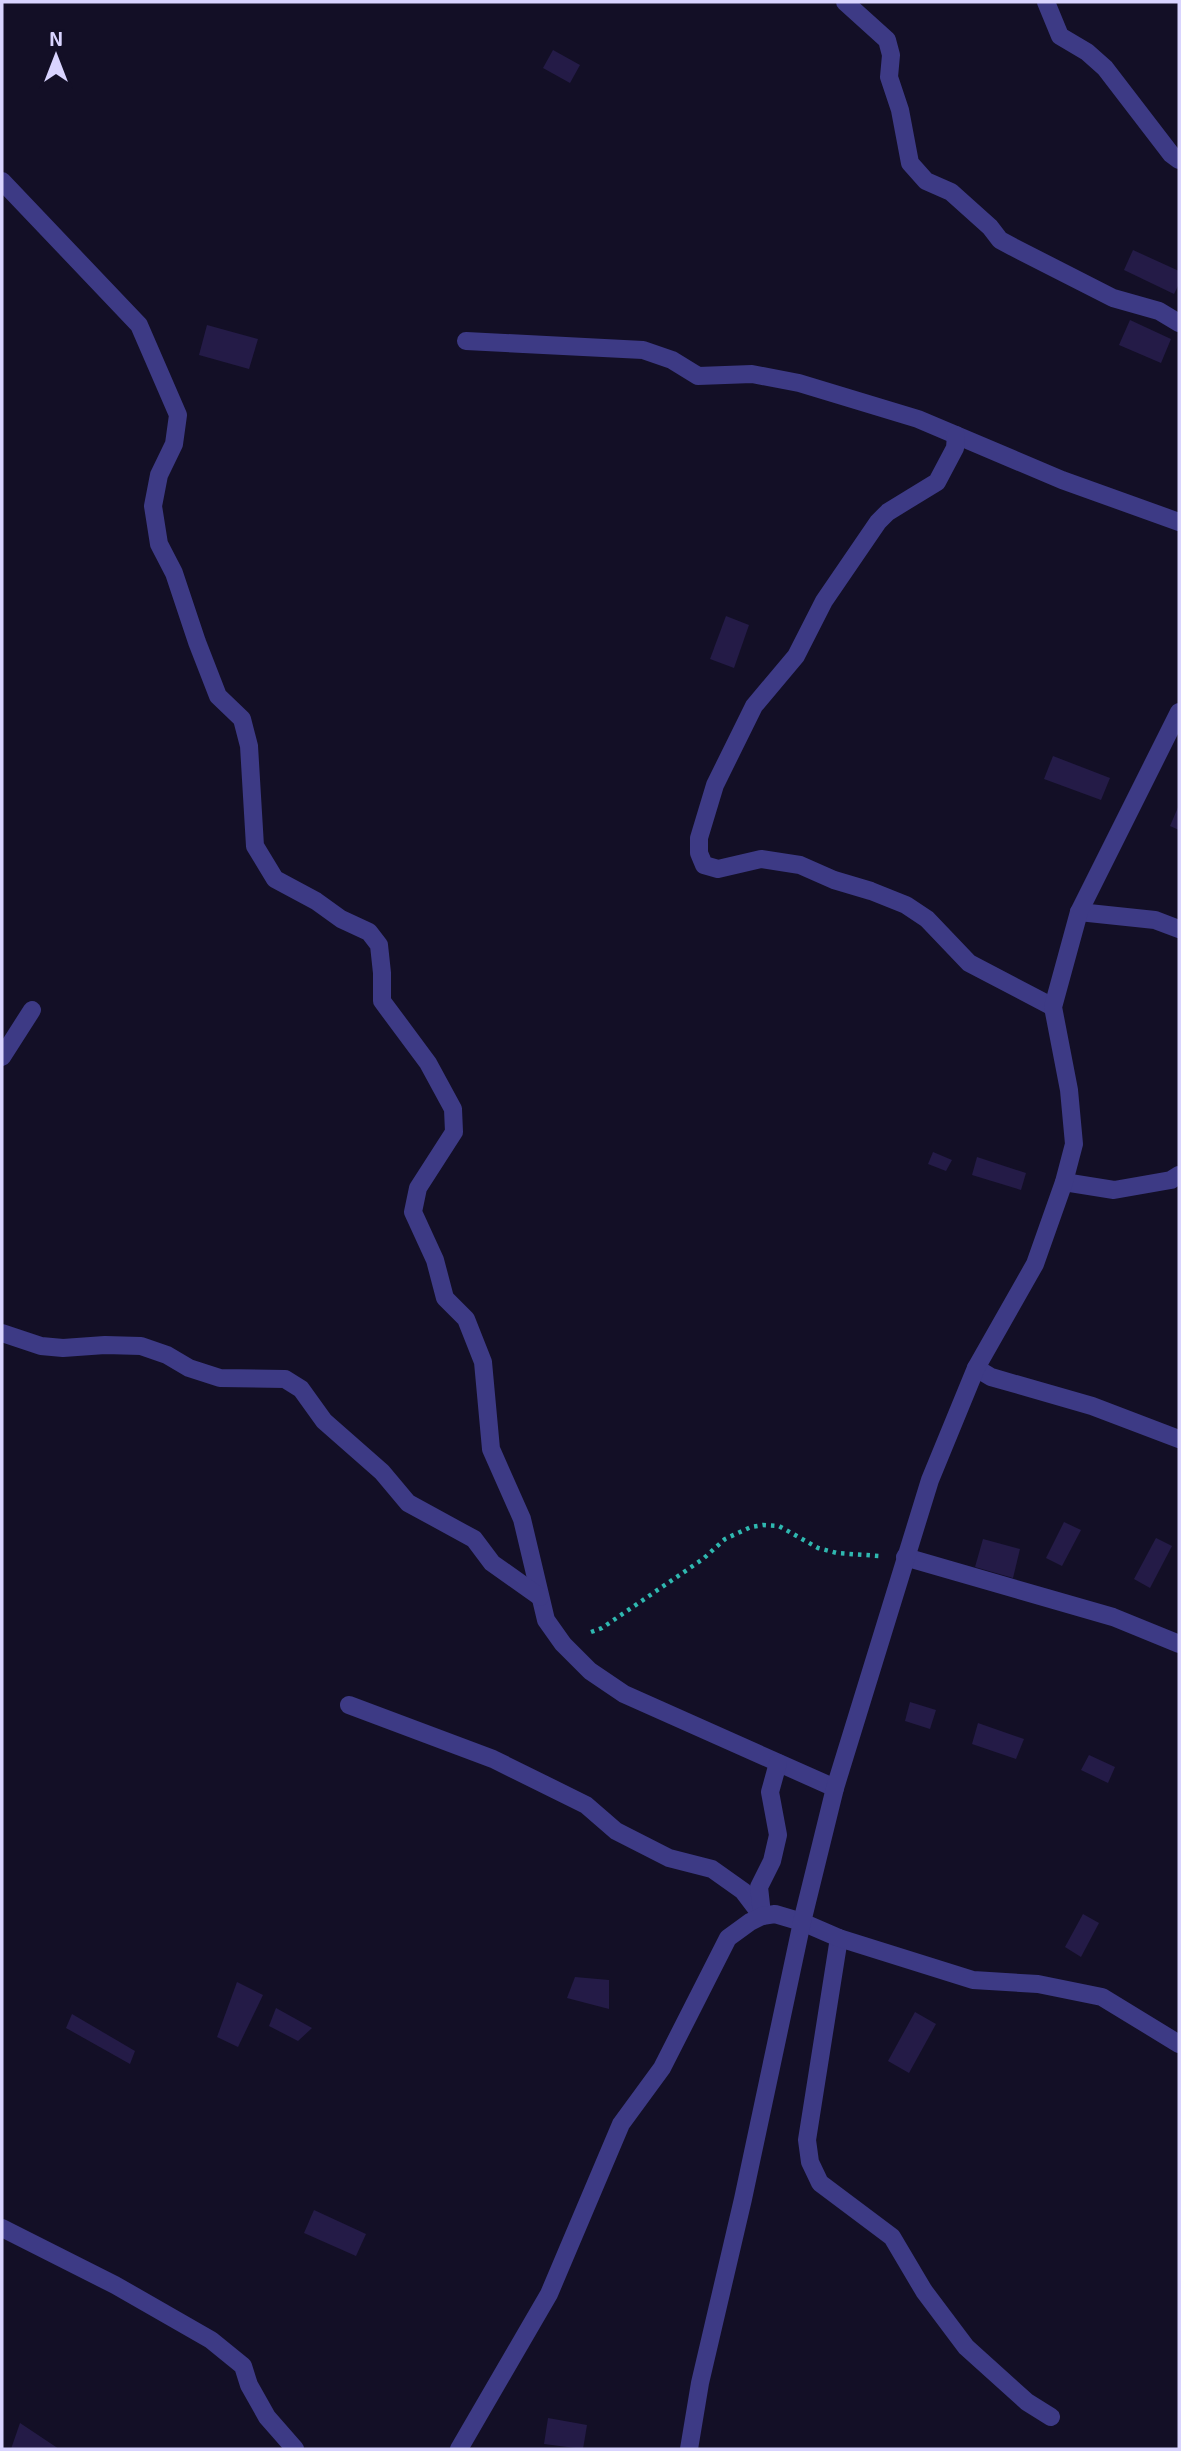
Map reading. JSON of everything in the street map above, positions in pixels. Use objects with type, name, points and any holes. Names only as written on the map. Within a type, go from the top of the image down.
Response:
[{"type":"street","points":[[845,2],[887,40],[891,55],[889,77],[900,110],[910,163],[926,181],[951,192],[1000,240],[1112,298],[1158,311],[1179,323]]},
{"type":"street","points":[[1046,2],[1060,36],[1087,52],[1105,68],[1171,154],[1179,160]]},
{"type":"street","points":[[2,181],[139,325],[178,415],[174,444],[159,475],[153,506],[159,544],[174,573],[218,696],[242,719],[249,746],[255,846],[275,879],[316,901],[341,919],[369,932],[379,945],[382,1001],[428,1063],[453,1109],[454,1132],[418,1188],[413,1212],[435,1260],[445,1298],[466,1319],[484,1362],[491,1450],[522,1519],[546,1620],[563,1644],[590,1671],[625,1695],[835,1788]]},
{"type":"street","points":[[466,341],[643,350],[672,360],[698,376],[752,374],[799,383],[918,419],[955,442],[975,443],[1062,480],[1179,522]]},
{"type":"street","points":[[955,442],[937,482],[888,512],[878,522],[824,601],[796,656],[754,706],[715,785],[699,838],[699,853],[704,865],[718,869],[761,859],[800,866],[906,905],[927,919],[969,963],[1053,1007]]},
{"type":"street","points":[[689,2449],[700,2383],[743,2199],[802,1922],[835,1788],[930,1479],[976,1368],[1035,1264],[1064,1182],[1074,1144],[1069,1090],[1053,1007],[1079,912],[1179,712]]},
{"type":"street","points":[[1079,912],[1155,920],[1179,929]]},
{"type":"street","points":[[2,1057],[32,1010]]},
{"type":"street","points":[[1064,1182],[1114,1190],[1171,1180],[1179,1175]]},
{"type":"street","points":[[2,1333],[41,1346],[141,1346],[167,1355],[189,1368],[220,1378],[285,1380],[301,1389],[324,1421],[382,1472],[408,1503],[474,1539],[492,1563],[540,1597]]},
{"type":"street","points":[[976,1368],[991,1377],[1092,1406],[1179,1439]]},
{"type":"street","points":[[905,1557],[1011,1590],[1113,1617],[1179,1643]]},
{"type":"street","points":[[349,1705],[493,1759],[586,1805],[616,1831],[669,1858],[712,1869],[743,1891],[762,1916]]},
{"type":"street","points":[[762,1916],[759,1887],[772,1861],[778,1835],[770,1792],[778,1763]]},
{"type":"street","points":[[459,2449],[549,2294],[621,2124],[662,2068],[727,1938],[750,1922],[775,1914],[839,1938],[973,1980],[1038,1984],[1101,1997],[1179,2044]]},
{"type":"street","points":[[839,1938],[807,2140],[810,2162],[820,2183],[892,2237],[924,2291],[966,2347],[1027,2402],[1051,2417]]},
{"type":"street","points":[[2,2228],[115,2285],[211,2340],[243,2366],[249,2385],[267,2417],[295,2449]]},
{"type":"path","points":[[563,1644],[602,1628],[703,1559],[725,1539],[751,1527],[779,1526],[818,1548],[837,1553],[905,1557]]},
{"type":"building","points":[[553,50],[580,65],[570,83],[543,68]]},
{"type":"building","points":[[1133,250],[1179,271],[1179,284],[1174,294],[1124,270]]},
{"type":"building","points":[[1130,320],[1171,339],[1161,363],[1119,345]]},
{"type":"building","points":[[207,325],[258,339],[249,369],[199,355]]},
{"type":"building","points":[[726,616],[749,625],[734,668],[710,659]]},
{"type":"building","points":[[1053,756],[1110,778],[1101,800],[1044,779]]},
{"type":"building","points":[[1179,805],[1179,830],[1170,826]]},
{"type":"building","points":[[933,1152],[952,1160],[946,1171],[928,1164]]},
{"type":"building","points":[[977,1157],[1026,1173],[1021,1190],[972,1175]]},
{"type":"building","points":[[1064,1522],[1081,1530],[1062,1566],[1046,1558]]},
{"type":"building","points":[[1156,1538],[1172,1546],[1150,1588],[1134,1579]]},
{"type":"building","points":[[983,1539],[1020,1549],[1013,1578],[975,1567]]},
{"type":"building","points":[[910,1702],[936,1710],[930,1729],[905,1721]]},
{"type":"building","points":[[978,1723],[1024,1739],[1016,1759],[972,1744]]},
{"type":"building","points":[[1089,1755],[1115,1767],[1108,1783],[1081,1770]]},
{"type":"building","points":[[1083,1914],[1099,1923],[1081,1957],[1065,1947]]},
{"type":"building","points":[[575,1977],[609,1980],[609,2009],[567,1998]]},
{"type":"building","points":[[237,1982],[263,1995],[238,2047],[217,2037]]},
{"type":"building","points":[[276,2008],[312,2028],[298,2041],[269,2026]]},
{"type":"building","points":[[915,2012],[936,2024],[909,2073],[888,2061]]},
{"type":"building","points":[[72,2014],[135,2051],[130,2064],[66,2028]]},
{"type":"building","points":[[314,2210],[366,2234],[356,2256],[304,2233]]},
{"type":"building","points":[[548,2418],[587,2425],[583,2449],[544,2444]]},
{"type":"building","points":[[20,2423],[59,2449],[11,2449]]}]
